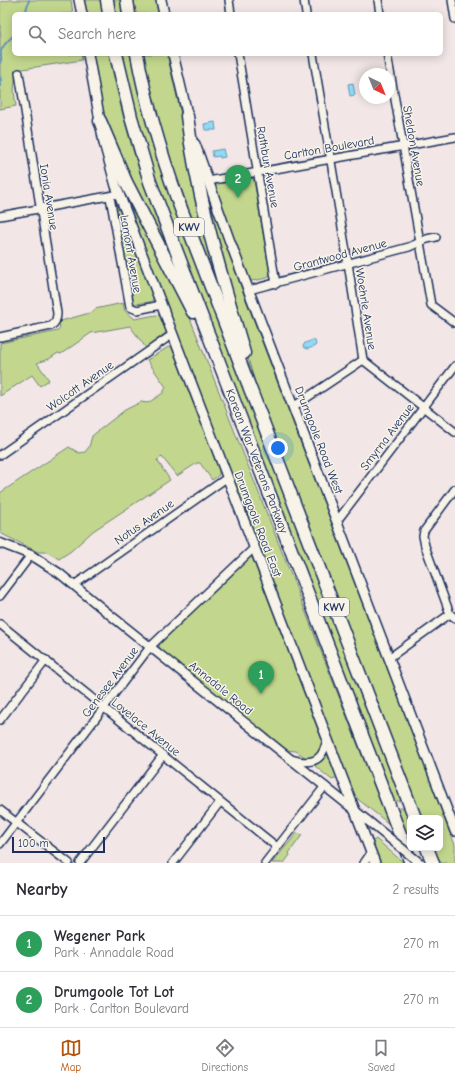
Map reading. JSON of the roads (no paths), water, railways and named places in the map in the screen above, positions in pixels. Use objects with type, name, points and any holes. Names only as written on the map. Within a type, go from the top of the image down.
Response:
[{"type":"highway","points":[[107,0],[109,12]]},
{"type":"highway","points":[[127,0],[129,12]]},
{"type":"highway","name":"Korean War Veterans Parkway","points":[[116,56],[130,117],[143,161],[411,863]]},
{"type":"highway","name":"Korean War Veterans Parkway","points":[[136,56],[148,108],[168,172],[414,815]]},
{"type":"highway","points":[[187,116],[192,153],[214,248],[247,360],[254,397]]},
{"type":"highway","points":[[100,121],[129,187],[228,386]]},
{"type":"highway","points":[[428,851],[433,863]]},
{"type":"main road","points":[[79,0],[82,12]]},
{"type":"main road","points":[[161,0],[164,12]]},
{"type":"main road","name":"Drumgoole Road East","points":[[88,56],[115,195],[162,305],[375,863]]},
{"type":"main road","name":"Drumgoole Road West","points":[[173,56],[187,116],[208,181],[389,658],[453,821],[455,831]]},
{"type":"street","points":[[229,0],[231,12]]},
{"type":"street","points":[[304,0],[306,12]]},
{"type":"street","points":[[378,0],[380,12]]},
{"type":"street","points":[[452,0],[455,19]]},
{"type":"street","name":"Rathbun Avenue","points":[[238,56],[276,284]]},
{"type":"street","name":"Woehrle Avenue","points":[[313,56],[363,360],[455,432]]},
{"type":"street","name":"Sheldon Avenue","points":[[387,56],[431,305],[455,323]]},
{"type":"street","name":"Ionia Avenue","points":[[0,337],[51,326],[55,323],[57,313],[19,73]]},
{"type":"street","name":"Carlton Boulevard","points":[[208,181],[455,137]]},
{"type":"street","points":[[0,216],[115,195]]},
{"type":"street","name":"Lamont Avenue","points":[[115,195],[130,307],[137,310],[162,305]]},
{"type":"street","name":"Grantwood Avenue","points":[[249,290],[409,248],[419,242],[436,237]]},
{"type":"street","name":"Wolcott Avenue","points":[[0,455],[173,334]]},
{"type":"street","points":[[293,407],[363,360]]},
{"type":"street","name":"Smyrna Avenue","points":[[337,521],[455,366]]},
{"type":"street","name":"Notus Avenue","points":[[74,585],[228,477]]},
{"type":"street","points":[[389,658],[452,616],[425,546],[423,536],[427,526],[455,489]]},
{"type":"street","name":"Annadale Road","points":[[0,544],[31,555],[50,566],[420,863]]},
{"type":"street","name":"Genesee Avenue","points":[[0,844],[150,647],[254,548]]},
{"type":"street","points":[[0,596],[31,555]]},
{"type":"street","name":"Lovelace Avenue","points":[[0,624],[277,847]]},
{"type":"street","points":[[0,720],[46,660]]},
{"type":"street","points":[[289,758],[302,762],[313,761],[323,753],[327,737]]},
{"type":"street","points":[[80,863],[163,755]]},
{"type":"street","points":[[265,863],[325,786]]},
{"type":"street","points":[[173,863],[220,802]]},
{"type":"street","points":[[0,810],[69,863]]},
{"type":"street","points":[[364,863],[371,853]]},
{"type":"water","points":[[353,83],[355,95],[350,96],[348,84]]},
{"type":"water","points":[[215,122],[216,130],[205,130],[204,124]]},
{"type":"water","points":[[223,149],[225,157],[213,157],[212,151]]},
{"type":"water","points":[[313,340],[316,344],[315,346],[308,349],[304,348],[303,346],[305,343]]},
{"type":"waterway","points":[[26,12],[29,0]]},
{"type":"waterway","points":[[0,63],[2,48],[12,37]]},
{"type":"waterway","points":[[0,77],[0,86]]},
{"type":"place","name":"Drumgoole Tot Lot","points":[[238,198]]},
{"type":"place","name":"Wegener Park","points":[[261,694]]}]
